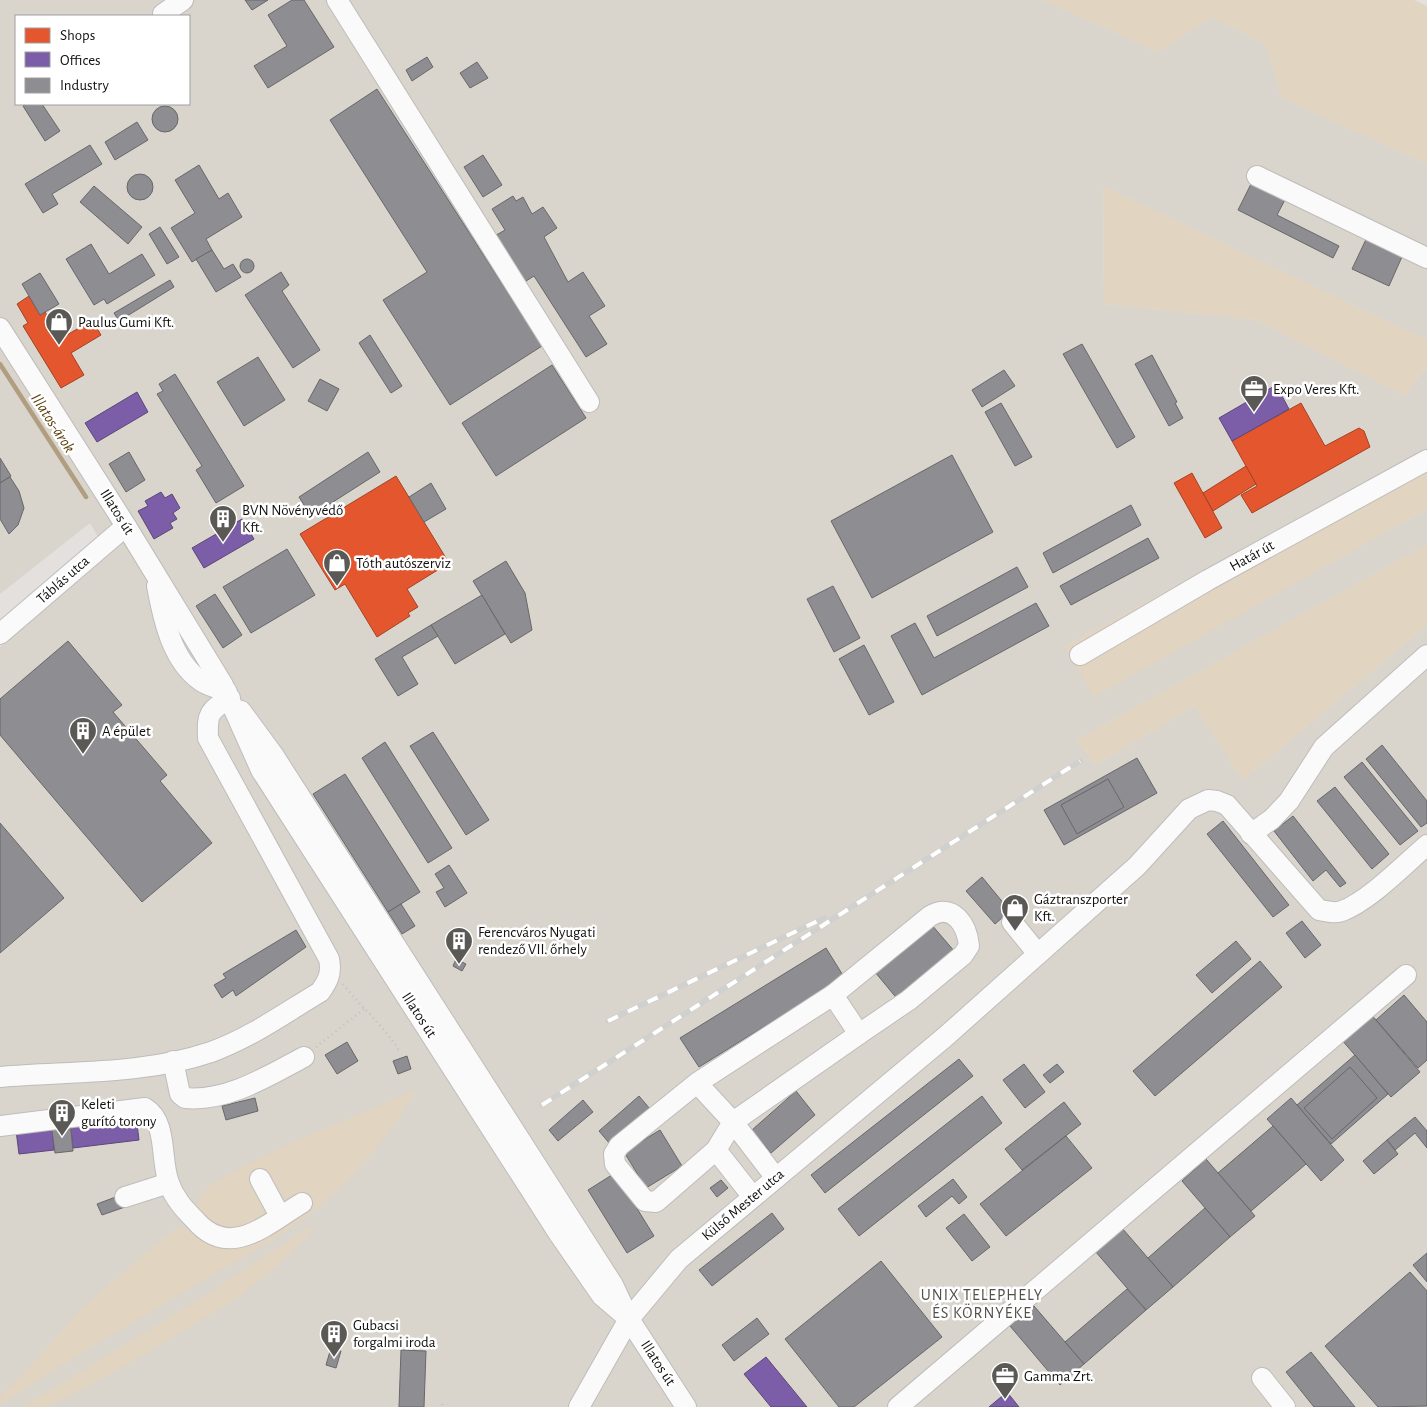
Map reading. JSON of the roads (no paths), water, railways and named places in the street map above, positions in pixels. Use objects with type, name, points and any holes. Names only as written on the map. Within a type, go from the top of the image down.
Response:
[{"type":"street","points":[[163,14],[183,0]]},
{"type":"street","points":[[337,0],[589,402]]},
{"type":"street","points":[[1256,176],[1427,258]]},
{"type":"street","name":"Illatos út","points":[[0,328],[156,574],[228,695],[254,726],[290,780],[613,1285],[629,1319],[686,1407]]},
{"type":"street","name":"Határ út","points":[[1080,655],[1208,580],[1427,460]]},
{"type":"street","name":"Táblás utca","points":[[0,634],[126,526]]},
{"type":"street","points":[[1252,834],[1272,819],[1289,801],[1324,747],[1427,655]]},
{"type":"street","points":[[0,1076],[116,1071],[210,1052],[244,1038],[320,992],[328,980],[331,969],[329,959],[208,738],[207,719],[213,709],[228,695]]},
{"type":"street","name":"Külső Mester utca","points":[[579,1407],[629,1319],[679,1259],[945,1037],[1136,866],[1189,809],[1208,800],[1227,805],[1319,910],[1330,912],[1342,911],[1368,895],[1427,845]]},
{"type":"street","points":[[948,910],[958,917],[968,933],[970,946],[963,955],[909,1000],[859,1034],[733,1122],[716,1150],[656,1202],[650,1203],[645,1201],[615,1164],[614,1154],[619,1146],[697,1083],[834,995],[930,916],[937,912],[948,910]]},
{"type":"street","points":[[1012,922],[1038,954]]},
{"type":"street","points":[[898,1407],[1406,975]]},
{"type":"street","points":[[834,995],[859,1034]]},
{"type":"street","points":[[173,1061],[180,1094],[185,1098],[197,1100],[251,1086],[304,1057]]},
{"type":"street","points":[[697,1083],[733,1122],[776,1178]]},
{"type":"street","points":[[0,1125],[145,1108],[151,1112],[157,1122],[169,1183],[180,1204],[199,1225],[220,1238],[229,1240],[239,1239],[302,1203]]},
{"type":"street","points":[[716,1150],[753,1197]]},
{"type":"street","points":[[260,1179],[280,1216]]},
{"type":"street","points":[[125,1197],[169,1183]]},
{"type":"street","points":[[1262,1378],[1285,1407]]},
{"type":"waterway","name":"Illatos-árok","points":[[0,364],[86,497]]},
{"type":"railway","points":[[542,1105],[1080,761]]},
{"type":"railway","points":[[608,1021],[824,918]]},
{"type":"place","name":"Paulus Gumi Kft.","points":[[59,346]]},
{"type":"place","name":"Expo Veres Kft.","points":[[1254,413]]},
{"type":"place","name":"BVN Növényvédő Kft.","points":[[223,543]]},
{"type":"place","name":"Tóth autószerviz","points":[[337,587]]},
{"type":"place","name":"A épület","points":[[83,755]]},
{"type":"place","name":"Gáztranszporter Kft.","points":[[1015,932]]},
{"type":"place","name":"Ferencváros Nyugati rendező VII. őrhely","points":[[459,965]]},
{"type":"place","name":"Keleti gurító torony","points":[[62,1137]]},
{"type":"place","name":"Gubacsi forgalmi iroda","points":[[334,1358]]},
{"type":"place","name":"Gamma Zrt.","points":[[1005,1400]]},
{"type":"district","name":"UNIX TELEPHELY ÉS KÖRNYÉKE","points":[[982,1304]]}]
